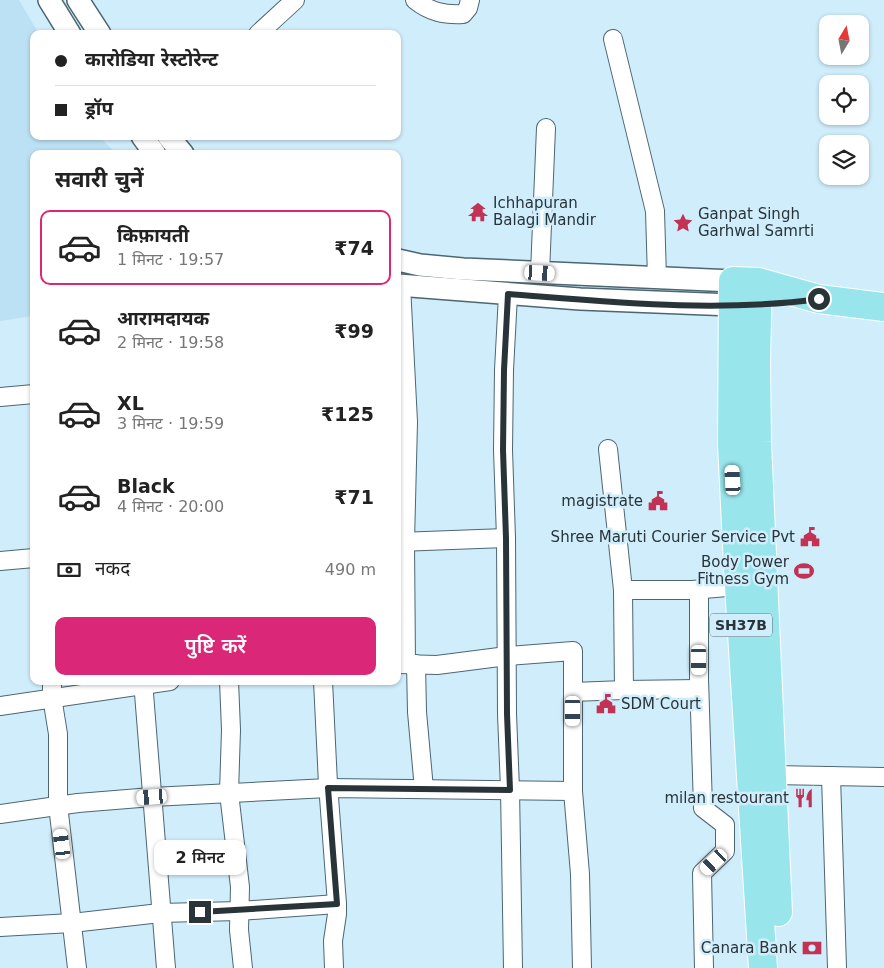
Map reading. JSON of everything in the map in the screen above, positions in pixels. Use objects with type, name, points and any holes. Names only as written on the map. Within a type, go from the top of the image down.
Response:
[{"type":"main road","points":[[745,294],[819,299],[881,307]]},
{"type":"main road","name":"SH37B","points":[[745,294],[732,444],[738,586],[763,968]]},
{"type":"main road","name":"SH37B","points":[[745,294],[757,442],[780,968]]},
{"type":"street","points":[[49,0],[68,30]]},
{"type":"street","points":[[78,0],[97,30]]},
{"type":"street","points":[[266,30],[295,0]]},
{"type":"street","points":[[415,0],[427,9],[455,14],[463,14],[468,8],[470,0]]},
{"type":"street","points":[[613,39],[655,211],[657,278]]},
{"type":"street","points":[[540,273],[546,128]]},
{"type":"street","points":[[171,140],[180,150]]},
{"type":"street","points":[[401,261],[463,270],[657,278],[745,294]]},
{"type":"street","points":[[401,285],[634,303],[745,294]]},
{"type":"street","points":[[508,294],[504,370],[503,450],[512,968]]},
{"type":"street","points":[[401,315],[408,422],[402,542],[407,664],[418,712],[424,789]]},
{"type":"street","points":[[0,397],[30,394]]},
{"type":"street","points":[[608,448],[623,590],[624,690]]},
{"type":"street","points":[[402,542],[506,538]]},
{"type":"street","points":[[0,560],[30,558]]},
{"type":"street","points":[[623,590],[699,590],[738,586]]},
{"type":"street","points":[[699,590],[699,689],[703,808],[725,825],[725,851],[702,873],[704,968]]},
{"type":"street","points":[[407,664],[437,665],[507,656],[573,651],[573,791],[580,874],[582,968]]},
{"type":"street","points":[[0,706],[52,689],[113,685]]},
{"type":"street","points":[[143,685],[160,913],[166,968]]},
{"type":"street","points":[[229,685],[231,730],[229,793],[240,887],[239,930],[243,968]]},
{"type":"street","points":[[323,685],[328,788],[337,904],[332,941],[334,968]]},
{"type":"street","points":[[52,689],[58,734],[56,790],[77,968]]},
{"type":"street","points":[[573,692],[699,689]]},
{"type":"street","points":[[772,775],[884,777]]},
{"type":"street","points":[[831,776],[837,968]]},
{"type":"street","points":[[0,814],[58,806],[152,797],[328,788],[573,791]]},
{"type":"street","points":[[0,927],[72,923],[160,913],[337,904]]},
{"type":"shaded area","points":[[0,0],[19,0],[37,30],[30,30],[30,140],[102,140],[113,150],[30,150],[30,317],[0,321]]},
{"type":"place","name":"Ichhapuran Balagi Mandir","points":[[478,212]]},
{"type":"place","name":"Ganpat Singh Garhwal Samrti","points":[[683,223]]},
{"type":"place","name":"magistrate","points":[[658,501]]},
{"type":"place","name":"Shree Maruti Courier Service Pvt","points":[[810,537]]},
{"type":"place","name":"Body Power Fitness Gym","points":[[804,571]]},
{"type":"place","name":"SDM Court","points":[[606,704]]},
{"type":"place","name":"milan restourant","points":[[804,798]]},
{"type":"place","name":"Canara Bank","points":[[812,948]]},
{"type":"route","points":[[200,912],[337,904],[328,788],[510,790],[503,450],[504,370],[508,294],[634,303],[732,305],[787,303],[819,299]]}]
